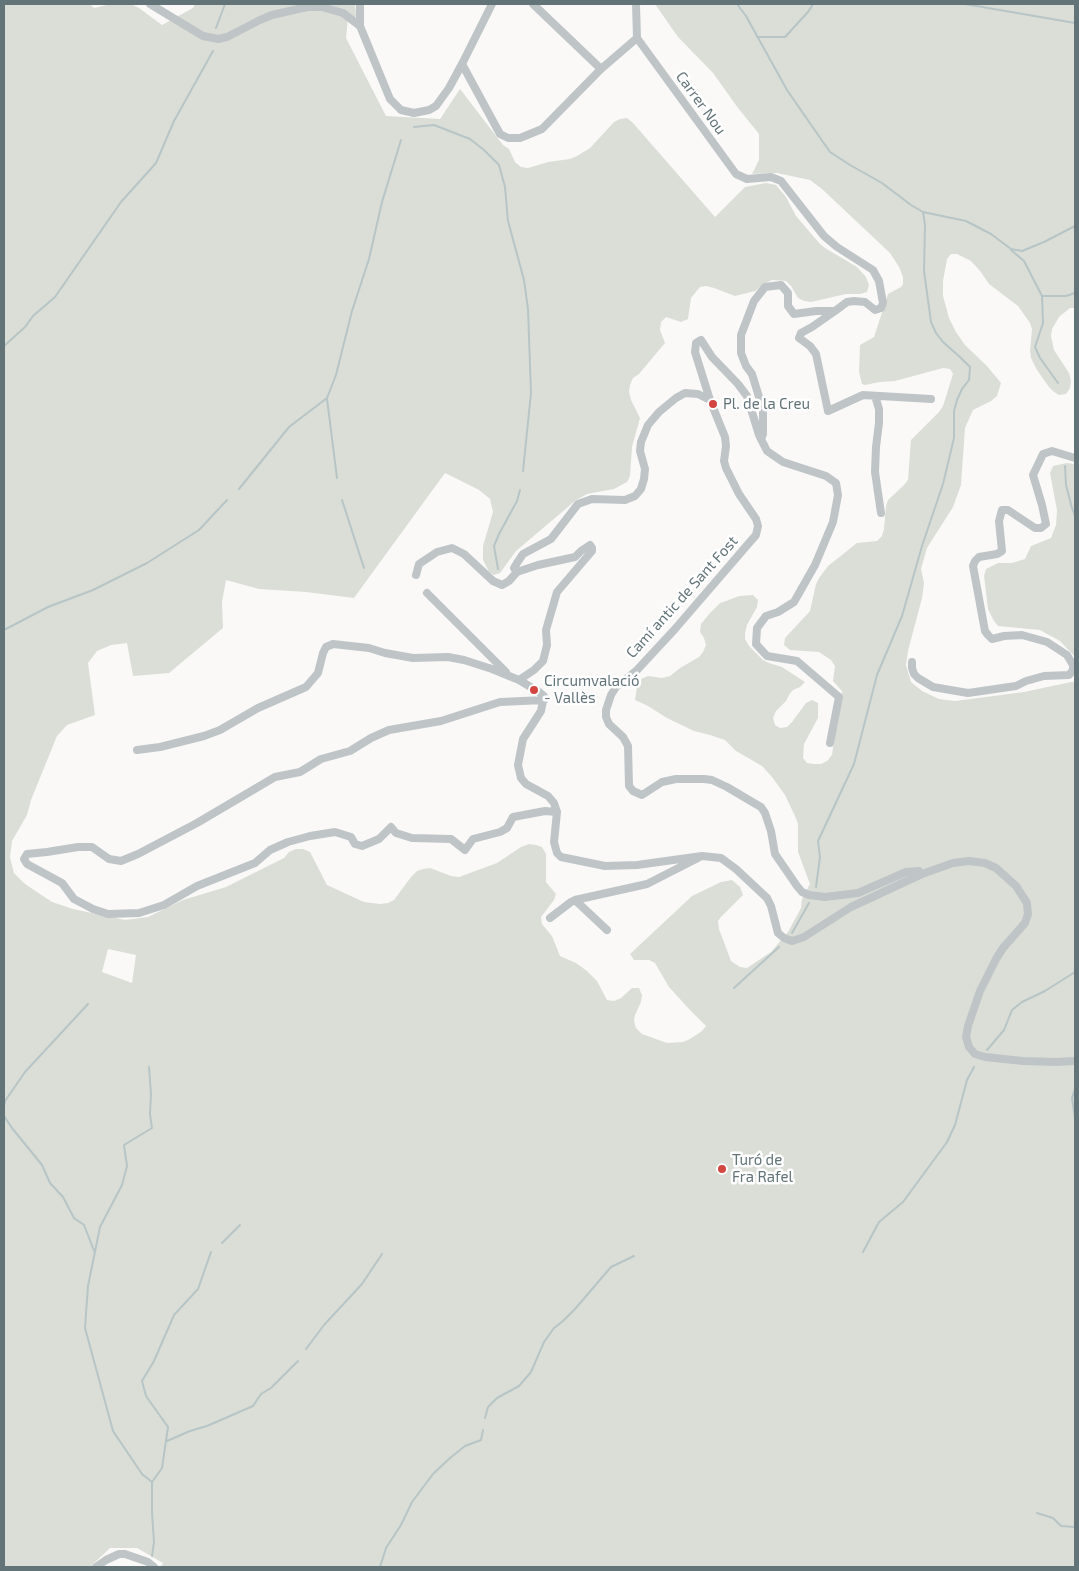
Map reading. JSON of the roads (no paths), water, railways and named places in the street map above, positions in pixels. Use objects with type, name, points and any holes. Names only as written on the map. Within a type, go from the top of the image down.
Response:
[{"type":"street","points":[[150,4],[203,36],[218,39],[227,37],[272,15],[308,7],[343,13],[360,26]]},
{"type":"street","points":[[360,4],[360,26],[363,37],[390,98],[401,110],[414,114],[436,106],[449,88],[492,4]]},
{"type":"street","points":[[534,4],[601,70]]},
{"type":"street","points":[[462,64],[500,134],[508,138],[520,138],[542,129],[601,70],[637,38],[636,4]]},
{"type":"street","name":"Carrer Nou","points":[[637,38],[736,174],[747,179],[771,177],[780,181],[824,236],[837,247],[873,270],[879,281],[883,303],[882,308],[875,310],[864,302],[854,300],[847,302],[835,311]]},
{"type":"street","points":[[761,439],[763,434],[763,410],[758,388],[741,353],[741,335],[754,301],[765,287],[781,285],[788,293],[788,306],[794,314],[835,311]]},
{"type":"street","points":[[835,311],[812,327],[801,332],[800,338],[816,354],[828,411],[863,396],[931,399]]},
{"type":"street","points":[[710,400],[695,352],[696,343],[701,340],[712,357],[747,396],[766,451],[783,462],[826,476],[836,483],[838,495],[833,522],[815,565],[794,602],[778,612],[766,616],[757,628],[756,644],[767,656],[797,661],[839,696],[830,743]]},
{"type":"street","points":[[517,572],[514,568],[524,554],[551,539],[578,504],[592,499],[625,500],[635,496],[641,489],[644,479],[645,469],[640,451],[641,442],[648,425],[659,412],[684,393],[698,394],[710,400]]},
{"type":"street","points":[[875,396],[879,409],[879,422],[874,472],[880,513]]},
{"type":"street","name":"Camí antic de Sant Fost","points":[[710,400],[725,437],[724,461],[726,468],[739,494],[756,519],[758,530],[675,629],[636,670],[616,687],[611,695],[606,710],[606,717],[609,724],[623,737],[628,746],[629,786],[633,791],[642,795],[662,782],[676,779],[712,780],[761,807],[768,822],[776,854],[797,886],[809,896],[826,897],[858,893],[906,872],[919,871],[922,874]]},
{"type":"street","points":[[912,662],[914,674],[933,687],[968,693],[1016,686],[1026,681],[1050,675],[1070,674],[1073,670],[1073,665],[1067,656],[1047,642],[1022,635],[992,639],[988,636],[985,630],[973,566],[979,557],[997,554],[1002,550],[999,521],[1002,510],[1008,510],[1035,528],[1040,528],[1046,524],[1032,475],[1043,454],[1052,451],[1075,458]]},
{"type":"street","points":[[416,575],[419,564],[437,552],[452,548],[464,554],[492,581],[502,585],[509,581],[517,572],[538,565],[575,557],[581,550],[590,545],[592,551],[557,592],[546,630],[547,645],[543,661],[519,680]]},
{"type":"street","points":[[427,593],[509,675]]},
{"type":"street","points":[[137,750],[160,747],[204,736],[220,730],[258,708],[306,688],[318,673],[326,647],[333,644],[369,648],[413,658],[448,657],[464,660],[509,675],[544,696],[542,711],[523,739],[518,765],[521,778],[526,784],[548,796],[554,802],[557,812],[554,842],[557,853],[561,857],[605,866],[637,865],[702,856],[721,858],[761,891],[771,906],[778,933],[792,941],[804,937],[851,907],[922,874],[953,863],[969,860],[985,863],[996,868],[1023,894],[1027,903],[1028,914],[1025,923],[1003,948],[980,991],[968,1026],[966,1037],[969,1047],[975,1054],[985,1057],[1047,1062],[1075,1061]]},
{"type":"street","points":[[544,700],[500,702],[441,721],[389,730],[350,751],[322,759],[300,772],[275,777],[197,823],[121,861],[109,859],[92,847],[27,854],[24,859],[27,864],[62,884],[74,899],[93,909],[108,914],[139,913],[164,905],[197,886],[255,863],[270,850],[288,842],[310,836],[335,832],[350,837],[355,844],[362,846],[379,839],[392,827],[396,833],[412,838],[451,840],[465,850],[473,839],[500,832],[507,828],[513,817],[540,811],[557,812]]},
{"type":"street","points":[[550,918],[575,900],[647,884],[702,856]]},
{"type":"street","points":[[575,900],[607,930]]},
{"type":"street","points":[[96,1567],[119,1554],[125,1554],[142,1560],[154,1567]]},
{"type":"waterway","points":[[216,28],[225,4]]},
{"type":"waterway","points":[[737,4],[746,16],[787,90],[830,152],[882,183],[923,212],[966,221],[991,234],[1011,249],[1022,251],[1075,226]]},
{"type":"waterway","points":[[757,37],[785,37],[813,4]]},
{"type":"waterway","points":[[965,4],[1075,23]]},
{"type":"waterway","points":[[4,346],[25,327],[33,316],[55,297],[121,202],[156,163],[174,121],[213,51]]},
{"type":"waterway","points":[[414,127],[434,125],[470,139],[499,165],[505,187],[508,221],[524,280],[528,309],[531,393],[523,471]]},
{"type":"waterway","points":[[239,489],[289,427],[327,398],[336,375],[352,311],[369,259],[382,202],[401,140]]},
{"type":"waterway","points":[[816,887],[820,857],[818,841],[854,764],[877,675],[902,616],[922,546],[943,484],[954,438],[954,411],[957,400],[969,380],[970,367],[943,342],[931,322],[924,271],[925,225],[923,212]]},
{"type":"waterway","points":[[1011,250],[1024,261],[1042,296],[1066,296],[1075,293]]},
{"type":"waterway","points":[[1042,296],[1043,323],[1035,347],[1040,358],[1058,383]]},
{"type":"waterway","points":[[327,399],[337,478]]},
{"type":"waterway","points":[[1065,466],[1066,485],[1075,516]]},
{"type":"waterway","points":[[498,569],[494,546],[517,501],[520,490]]},
{"type":"waterway","points":[[4,630],[48,607],[93,590],[147,563],[199,530],[227,500]]},
{"type":"waterway","points":[[342,500],[364,568]]},
{"type":"waterway","points":[[792,933],[809,903]]},
{"type":"waterway","points":[[734,988],[779,947]]},
{"type":"waterway","points":[[987,1050],[1004,1030],[1012,1010],[1022,1002],[1045,991],[1075,972]]},
{"type":"waterway","points":[[4,1106],[5,1101],[25,1072],[88,1004]]},
{"type":"waterway","points":[[149,1067],[152,1128],[124,1145],[127,1166],[122,1185],[100,1227],[88,1286],[85,1328],[113,1431],[142,1474],[152,1482],[154,1542],[152,1556]]},
{"type":"waterway","points":[[863,1252],[879,1222],[903,1202],[947,1142],[955,1125],[967,1080],[974,1067]]},
{"type":"waterway","points":[[1075,1089],[1072,1098],[1075,1118]]},
{"type":"waterway","points":[[4,1116],[42,1165],[50,1183],[63,1197],[74,1218],[84,1225],[95,1253]]},
{"type":"waterway","points":[[222,1243],[240,1225]]},
{"type":"waterway","points":[[152,1482],[162,1468],[168,1427],[146,1396],[142,1381],[154,1361],[174,1315],[198,1289],[211,1252]]},
{"type":"waterway","points":[[306,1349],[324,1325],[362,1284],[382,1254]]},
{"type":"waterway","points":[[485,1418],[488,1407],[497,1398],[519,1386],[531,1372],[544,1342],[554,1328],[575,1309],[611,1267],[634,1256]]},
{"type":"waterway","points":[[167,1441],[253,1406],[261,1394],[271,1388],[298,1361]]},
{"type":"waterway","points":[[380,1567],[386,1548],[401,1525],[412,1502],[433,1474],[465,1446],[481,1440],[483,1430]]},
{"type":"waterway","points":[[1037,1513],[1053,1518],[1061,1526],[1075,1527]]},
{"type":"place","name":"Pl. de la Creu","points":[[713,404]]},
{"type":"place","name":"Circumvalació - Vallès","points":[[534,690]]},
{"type":"place","name":"Turó de Fra Rafel","points":[[722,1169]]}]
